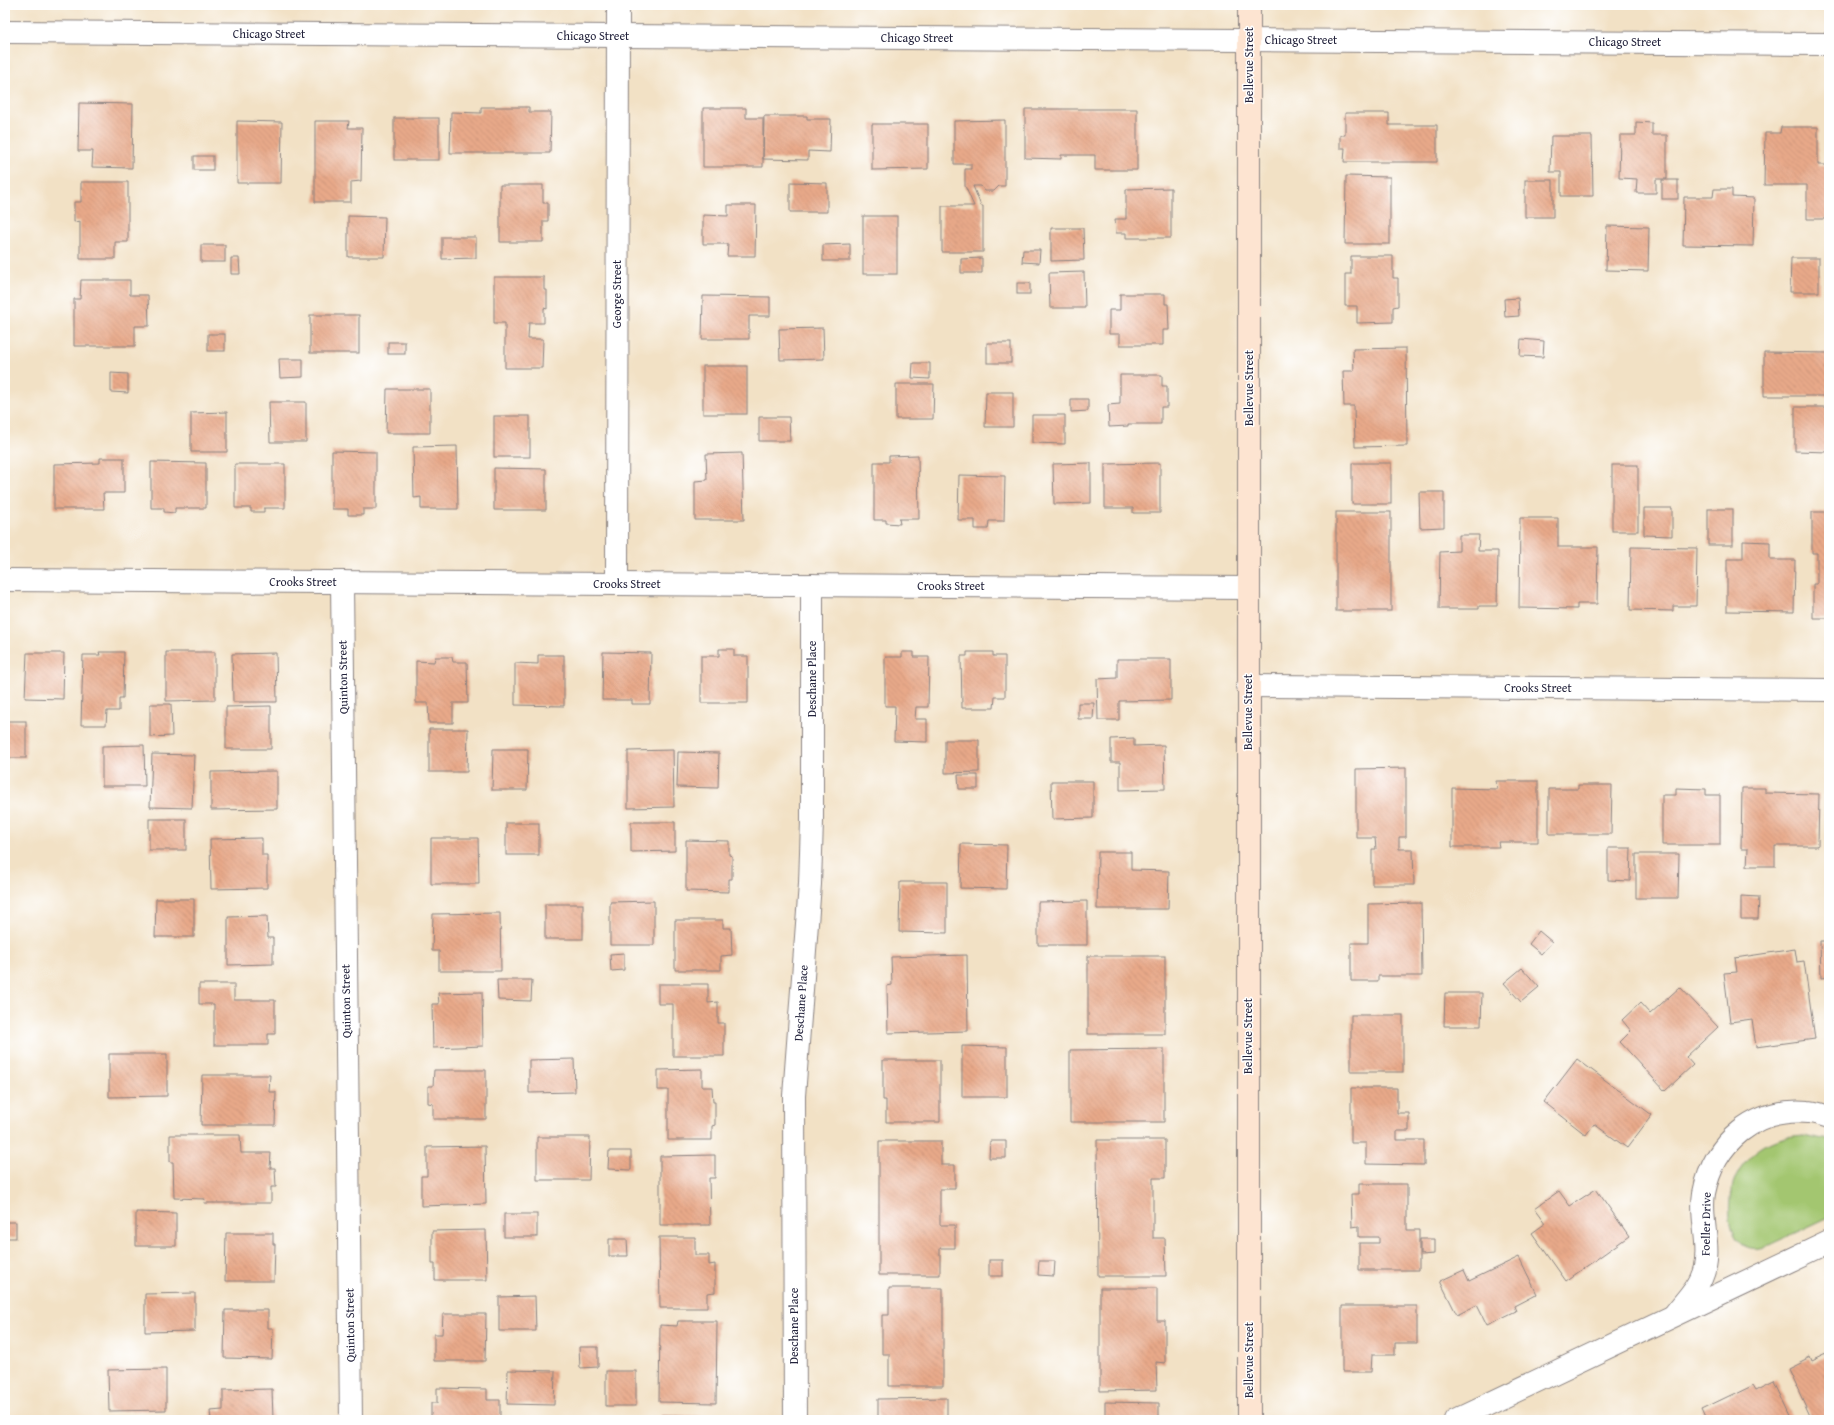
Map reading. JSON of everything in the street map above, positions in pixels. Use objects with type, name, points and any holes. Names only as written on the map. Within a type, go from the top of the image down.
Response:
[{"type":"street","name":"George Street","points":[[617,584],[618,5]]},
{"type":"street","name":"Bellevue Street","points":[[1249,5],[1249,1420]]},
{"type":"street","name":"Chicago Street","points":[[5,32],[1829,44]]},
{"type":"street","name":"Crooks Street","points":[[5,580],[1248,588]]},
{"type":"street","name":"Quinton Street","points":[[342,582],[351,1420]]},
{"type":"street","name":"Deschane Place","points":[[795,1420],[794,1096],[810,884],[812,821],[812,585]]},
{"type":"street","name":"Crooks Street","points":[[1248,686],[1829,690]]},
{"type":"street","name":"Foeller Drive","points":[[1673,1316],[1701,1278],[1708,1250],[1704,1194],[1713,1164],[1728,1142],[1744,1128],[1769,1115],[1788,1112],[1810,1112],[1829,1117]]},
{"type":"street","name":"Foeller Drive","points":[[1456,1420],[1829,1242]]},
{"type":"green space","points":[[1804,1135],[1829,1140],[1829,1217],[1765,1247],[1752,1248],[1743,1245],[1736,1237],[1732,1227],[1730,1215],[1731,1191],[1740,1169],[1754,1153],[1765,1145],[1775,1140],[1791,1136]]},
{"type":"building","points":[[79,103],[133,104],[132,168],[92,167],[93,151],[78,151]]},
{"type":"building","points":[[481,107],[529,107],[529,112],[551,112],[550,153],[450,153],[451,112],[481,113]]},
{"type":"building","points":[[703,108],[746,108],[746,118],[763,118],[763,167],[703,167]]},
{"type":"building","points":[[1025,109],[1137,109],[1137,170],[1095,170],[1095,155],[1061,155],[1061,159],[1025,158]]},
{"type":"building","points":[[1345,113],[1389,113],[1389,125],[1437,125],[1437,162],[1344,162],[1345,148],[1340,148],[1340,135],[1345,135]]},
{"type":"building","points":[[764,116],[807,116],[807,119],[831,119],[830,152],[808,151],[808,160],[763,159]]},
{"type":"building","points":[[394,118],[439,118],[439,160],[394,160]]},
{"type":"building","points":[[1005,120],[1005,186],[999,186],[994,191],[985,191],[981,186],[973,186],[981,206],[983,206],[983,252],[942,252],[942,206],[974,206],[965,186],[965,169],[971,169],[971,164],[954,164],[954,121]]},
{"type":"building","points":[[237,121],[282,122],[281,183],[237,183]]},
{"type":"building","points":[[315,121],[349,121],[348,128],[362,128],[361,181],[351,182],[351,202],[315,202]]},
{"type":"building","points":[[1636,122],[1652,123],[1652,135],[1667,135],[1667,179],[1656,179],[1656,193],[1636,193],[1637,179],[1619,178],[1620,135],[1636,135]]},
{"type":"building","points":[[872,124],[928,124],[928,169],[872,170]]},
{"type":"building","points":[[1781,127],[1818,127],[1818,165],[1829,165],[1829,219],[1807,219],[1807,185],[1764,185],[1765,133],[1780,133]]},
{"type":"building","points":[[1551,136],[1592,136],[1593,196],[1561,196],[1561,172],[1550,172]]},
{"type":"building","points":[[194,156],[213,156],[213,170],[194,170]]},
{"type":"building","points":[[1346,176],[1390,177],[1390,244],[1345,244]]},
{"type":"building","points":[[1525,180],[1553,180],[1553,217],[1525,217]]},
{"type":"building","points":[[1662,180],[1678,180],[1678,199],[1662,199]]},
{"type":"building","points":[[81,182],[128,182],[128,242],[115,242],[115,259],[80,259],[80,221],[74,222],[74,202],[81,202]]},
{"type":"building","points":[[790,182],[827,183],[827,212],[790,212]]},
{"type":"building","points":[[500,185],[543,185],[543,203],[548,203],[548,221],[543,221],[543,242],[500,242]]},
{"type":"building","points":[[1171,188],[1171,238],[1126,238],[1126,233],[1116,233],[1115,219],[1126,219],[1126,189]]},
{"type":"building","points":[[1714,189],[1732,189],[1732,197],[1754,198],[1753,246],[1683,245],[1684,197],[1713,197]]},
{"type":"building","points":[[728,205],[756,205],[755,256],[727,256],[728,244],[703,244],[703,215],[728,216]]},
{"type":"building","points":[[348,216],[385,217],[384,257],[348,257]]},
{"type":"building","points":[[863,216],[897,216],[897,274],[863,274]]},
{"type":"building","points":[[1607,226],[1649,227],[1648,271],[1606,270]]},
{"type":"building","points":[[1051,228],[1083,228],[1084,260],[1051,261]]},
{"type":"building","points":[[442,237],[476,237],[476,258],[442,259]]},
{"type":"building","points":[[850,244],[850,261],[823,261],[823,245]]},
{"type":"building","points":[[201,245],[225,245],[225,262],[201,262]]},
{"type":"building","points":[[1023,250],[1040,250],[1039,263],[1022,262]]},
{"type":"building","points":[[1351,256],[1393,256],[1393,278],[1398,278],[1398,306],[1393,307],[1393,322],[1357,323],[1357,306],[1345,306],[1345,274],[1351,274]]},
{"type":"building","points":[[231,258],[239,258],[240,274],[231,274]]},
{"type":"building","points":[[982,258],[982,273],[961,273],[961,259]]},
{"type":"building","points":[[1791,258],[1819,258],[1819,292],[1790,292]]},
{"type":"building","points":[[1084,272],[1085,308],[1050,308],[1049,273]]},
{"type":"building","points":[[494,277],[544,277],[544,290],[547,290],[547,309],[544,308],[544,323],[529,323],[528,339],[543,339],[542,368],[505,368],[505,323],[494,323]]},
{"type":"building","points":[[81,280],[130,280],[130,295],[148,295],[149,326],[135,326],[135,346],[74,346],[74,299],[80,299]]},
{"type":"building","points":[[1017,283],[1030,283],[1030,294],[1017,294]]},
{"type":"building","points":[[1120,294],[1165,294],[1165,304],[1168,304],[1169,330],[1163,330],[1163,345],[1120,345],[1120,334],[1109,334],[1109,310],[1120,310]]},
{"type":"building","points":[[703,296],[770,297],[770,316],[749,316],[749,339],[702,339]]},
{"type":"building","points":[[1518,298],[1519,316],[1505,317],[1504,299]]},
{"type":"building","points":[[310,315],[359,315],[359,353],[310,353]]},
{"type":"building","points":[[823,328],[824,359],[780,360],[779,329]]},
{"type":"building","points":[[208,334],[225,334],[225,351],[208,351]]},
{"type":"building","points":[[1521,339],[1544,341],[1543,357],[1520,356]]},
{"type":"building","points":[[388,342],[405,342],[405,354],[388,354]]},
{"type":"building","points":[[987,343],[1011,343],[1011,363],[987,363]]},
{"type":"building","points":[[1406,348],[1407,446],[1355,447],[1354,406],[1344,406],[1343,371],[1354,371],[1353,349]]},
{"type":"building","points":[[1764,352],[1829,353],[1829,396],[1764,396]]},
{"type":"building","points":[[279,359],[303,359],[303,377],[280,378]]},
{"type":"building","points":[[913,363],[930,363],[930,379],[912,378]]},
{"type":"building","points":[[703,366],[747,366],[747,414],[703,414]]},
{"type":"building","points":[[111,373],[128,374],[128,393],[111,392]]},
{"type":"building","points":[[1120,375],[1162,375],[1162,386],[1167,386],[1167,407],[1161,407],[1161,424],[1128,424],[1128,426],[1109,427],[1108,405],[1120,404]]},
{"type":"building","points":[[896,384],[934,384],[933,419],[896,419]]},
{"type":"building","points":[[387,389],[430,389],[430,433],[386,433]]},
{"type":"building","points":[[986,392],[1013,392],[1013,427],[985,427]]},
{"type":"building","points":[[1071,399],[1088,399],[1088,411],[1071,412]]},
{"type":"building","points":[[269,402],[306,402],[306,442],[270,442]]},
{"type":"building","points":[[1795,407],[1829,407],[1829,452],[1795,451]]},
{"type":"building","points":[[227,412],[227,452],[191,452],[191,413]]},
{"type":"building","points":[[1032,415],[1065,415],[1065,444],[1032,443]]},
{"type":"building","points":[[494,416],[530,416],[530,457],[494,457]]},
{"type":"building","points":[[759,417],[789,417],[790,441],[759,441]]},
{"type":"building","points":[[457,446],[458,509],[421,509],[421,497],[414,498],[413,447]]},
{"type":"building","points":[[332,451],[376,452],[376,509],[363,509],[363,515],[348,515],[348,509],[332,509]]},
{"type":"building","points":[[742,453],[744,520],[695,520],[695,481],[707,480],[706,454]]},
{"type":"building","points":[[918,455],[919,519],[899,519],[900,524],[886,523],[886,520],[874,520],[874,462],[889,462],[889,456]]},
{"type":"building","points":[[100,458],[124,458],[124,493],[103,493],[104,509],[54,509],[54,464],[100,463]]},
{"type":"building","points":[[151,462],[206,463],[206,508],[175,508],[175,513],[164,512],[164,508],[151,508]]},
{"type":"building","points":[[1091,463],[1091,503],[1054,504],[1053,464]]},
{"type":"building","points":[[1160,463],[1160,513],[1133,513],[1133,508],[1105,508],[1105,464]]},
{"type":"building","points":[[1352,463],[1391,463],[1391,504],[1352,504]]},
{"type":"building","points":[[235,464],[285,464],[285,508],[264,508],[264,512],[251,512],[251,508],[235,508]]},
{"type":"building","points":[[1612,465],[1638,465],[1638,531],[1612,531]]},
{"type":"building","points":[[494,468],[546,469],[546,510],[494,510]]},
{"type":"building","points":[[959,475],[1005,476],[1004,521],[989,521],[988,529],[975,529],[975,520],[958,520]]},
{"type":"building","points":[[1419,492],[1444,492],[1444,527],[1420,528]]},
{"type":"building","points":[[1644,508],[1672,508],[1672,536],[1644,535]]},
{"type":"building","points":[[1708,509],[1733,509],[1733,545],[1708,545]]},
{"type":"building","points":[[1336,512],[1391,512],[1391,611],[1336,611]]},
{"type":"building","points":[[1812,512],[1829,512],[1829,618],[1813,618],[1813,584],[1817,584],[1817,553],[1812,553]]},
{"type":"building","points":[[1520,518],[1558,518],[1558,547],[1598,547],[1597,604],[1577,604],[1577,609],[1519,608]]},
{"type":"building","points":[[1459,535],[1479,535],[1478,551],[1498,551],[1497,606],[1479,606],[1479,609],[1439,609],[1440,552],[1459,551]]},
{"type":"building","points":[[1743,541],[1770,542],[1770,560],[1795,560],[1794,612],[1727,611],[1727,559],[1743,559]]},
{"type":"building","points":[[1631,547],[1697,548],[1696,606],[1673,606],[1673,611],[1630,610]]},
{"type":"building","points":[[719,649],[734,649],[734,656],[748,656],[748,703],[701,703],[701,656],[719,656]]},
{"type":"building","points":[[99,652],[124,652],[123,698],[119,698],[119,711],[107,711],[106,725],[81,725],[83,655],[100,655]]},
{"type":"building","points":[[166,652],[215,652],[215,700],[166,701]]},
{"type":"building","points":[[603,652],[651,653],[650,704],[632,704],[632,700],[602,700]]},
{"type":"building","points":[[902,652],[914,652],[914,657],[929,657],[928,707],[916,707],[915,719],[927,719],[927,742],[894,741],[895,706],[885,706],[885,657],[902,657]]},
{"type":"building","points":[[967,652],[993,652],[993,656],[1005,656],[1005,697],[995,697],[994,708],[962,708],[961,656],[967,656]]},
{"type":"building","points":[[27,653],[64,653],[63,699],[25,698]]},
{"type":"building","points":[[276,653],[277,702],[233,702],[232,654]]},
{"type":"building","points":[[538,655],[564,655],[564,706],[515,705],[515,663],[538,664]]},
{"type":"building","points":[[435,657],[452,657],[453,662],[467,662],[468,703],[453,703],[453,723],[429,723],[428,703],[416,703],[416,661],[434,662]]},
{"type":"building","points":[[1117,659],[1171,659],[1171,700],[1119,701],[1119,720],[1098,720],[1097,679],[1117,678]]},
{"type":"building","points":[[1078,703],[1094,703],[1093,719],[1078,719]]},
{"type":"building","points":[[150,704],[171,704],[172,736],[150,737]]},
{"type":"building","points":[[271,706],[271,749],[226,749],[226,707]]},
{"type":"building","points":[[5,721],[26,721],[26,758],[5,758]]},
{"type":"building","points":[[429,729],[468,729],[467,772],[429,772]]},
{"type":"building","points":[[1134,738],[1134,746],[1164,745],[1165,789],[1120,790],[1120,762],[1111,762],[1111,739]]},
{"type":"building","points":[[945,740],[979,740],[979,772],[945,773]]},
{"type":"building","points":[[144,745],[145,786],[102,786],[102,746]]},
{"type":"building","points":[[493,749],[528,749],[527,790],[492,790]]},
{"type":"building","points":[[673,750],[674,807],[628,808],[628,751]]},
{"type":"building","points":[[678,752],[719,753],[718,788],[677,787]]},
{"type":"building","points":[[152,754],[194,755],[192,808],[150,807]]},
{"type":"building","points":[[1406,768],[1406,837],[1399,837],[1399,849],[1413,849],[1414,885],[1372,885],[1372,849],[1376,849],[1375,838],[1356,838],[1356,769]]},
{"type":"building","points":[[277,771],[277,809],[211,810],[211,772]]},
{"type":"building","points":[[958,775],[978,775],[978,789],[959,789]]},
{"type":"building","points":[[1051,781],[1093,781],[1093,818],[1052,819]]},
{"type":"building","points":[[1496,781],[1538,781],[1538,842],[1498,842],[1499,847],[1452,847],[1452,788],[1497,789]]},
{"type":"building","points":[[1578,785],[1612,785],[1611,834],[1549,834],[1549,789],[1578,789]]},
{"type":"building","points":[[1676,788],[1706,789],[1706,795],[1720,795],[1720,845],[1662,845],[1662,795],[1676,795]]},
{"type":"building","points":[[1742,788],[1765,788],[1765,793],[1819,794],[1818,846],[1775,846],[1775,866],[1747,866],[1748,849],[1741,849]]},
{"type":"building","points":[[149,819],[186,819],[186,850],[149,850]]},
{"type":"building","points":[[631,822],[675,822],[675,851],[631,852]]},
{"type":"building","points":[[506,823],[539,823],[539,855],[506,855]]},
{"type":"building","points":[[262,838],[262,855],[267,855],[267,888],[211,889],[210,839]]},
{"type":"building","points":[[431,838],[478,838],[479,884],[431,884]]},
{"type":"building","points":[[686,840],[729,841],[729,855],[732,856],[732,879],[729,879],[729,892],[686,891]]},
{"type":"building","points":[[961,844],[1007,845],[1006,889],[960,888]]},
{"type":"building","points":[[1608,848],[1631,848],[1630,881],[1608,880]]},
{"type":"building","points":[[1098,852],[1131,852],[1131,870],[1169,871],[1168,909],[1097,909]]},
{"type":"building","points":[[1636,854],[1679,854],[1678,898],[1636,898]]},
{"type":"building","points":[[900,882],[947,882],[947,933],[899,932]]},
{"type":"building","points":[[1741,896],[1759,897],[1758,919],[1741,919]]},
{"type":"building","points":[[156,899],[194,899],[194,937],[155,937]]},
{"type":"building","points":[[654,901],[654,945],[610,945],[610,902]]},
{"type":"building","points":[[1087,901],[1087,945],[1038,945],[1038,902]]},
{"type":"building","points":[[1421,903],[1422,976],[1378,976],[1378,981],[1351,981],[1351,943],[1368,943],[1368,904]]},
{"type":"building","points":[[545,904],[583,904],[583,939],[545,939]]},
{"type":"building","points":[[500,913],[501,971],[439,971],[439,951],[432,951],[433,914]]},
{"type":"building","points":[[267,916],[268,938],[273,938],[273,964],[228,965],[228,917]]},
{"type":"building","points":[[675,920],[723,920],[723,928],[731,928],[732,955],[721,956],[721,970],[675,970]]},
{"type":"building","points":[[1539,931],[1552,942],[1541,954],[1529,944]]},
{"type":"building","points":[[1820,941],[1829,941],[1829,977],[1821,978]]},
{"type":"building","points":[[1795,949],[1797,962],[1804,961],[1815,1039],[1756,1047],[1752,1019],[1730,1022],[1724,973],[1737,972],[1735,958]]},
{"type":"building","points":[[624,953],[624,970],[611,971],[610,954]]},
{"type":"building","points":[[967,955],[968,1031],[888,1033],[887,986],[892,985],[891,957]]},
{"type":"building","points":[[1088,956],[1165,956],[1165,1034],[1088,1034]]},
{"type":"building","points":[[1522,968],[1539,987],[1521,1002],[1504,983]]},
{"type":"building","points":[[497,980],[532,980],[531,1001],[498,1000]]},
{"type":"building","points":[[199,984],[234,984],[234,1000],[275,1000],[275,1034],[268,1034],[268,1045],[214,1045],[214,1004],[199,1004]]},
{"type":"building","points":[[658,984],[708,984],[708,1003],[718,1002],[718,1023],[724,1023],[724,1056],[673,1056],[673,1004],[658,1004]]},
{"type":"building","points":[[1680,987],[1718,1027],[1686,1057],[1693,1065],[1665,1091],[1620,1042],[1631,1031],[1622,1020],[1640,1003],[1650,1014]]},
{"type":"building","points":[[482,992],[483,1046],[433,1048],[432,1004],[439,1004],[438,993]]},
{"type":"building","points":[[1445,993],[1482,993],[1481,1026],[1444,1026]]},
{"type":"building","points":[[1351,1015],[1403,1015],[1403,1072],[1351,1072]]},
{"type":"building","points":[[962,1046],[1007,1047],[1007,1097],[962,1097]]},
{"type":"building","points":[[1164,1049],[1164,1122],[1070,1122],[1070,1050]]},
{"type":"building","points":[[109,1054],[167,1054],[167,1096],[109,1097]]},
{"type":"building","points":[[574,1059],[575,1092],[529,1093],[529,1060]]},
{"type":"building","points":[[1577,1059],[1652,1115],[1627,1148],[1594,1124],[1586,1135],[1544,1102]]},
{"type":"building","points":[[883,1060],[940,1060],[940,1122],[886,1122],[886,1100],[883,1100]]},
{"type":"building","points":[[702,1069],[702,1087],[712,1087],[713,1102],[715,1102],[715,1125],[712,1126],[712,1140],[668,1140],[668,1090],[658,1090],[658,1070]]},
{"type":"building","points":[[434,1070],[486,1070],[486,1119],[433,1119],[433,1104],[428,1103],[428,1086],[433,1086]]},
{"type":"building","points":[[202,1075],[270,1075],[269,1092],[276,1092],[275,1125],[201,1125]]},
{"type":"building","points":[[1351,1088],[1397,1088],[1397,1113],[1409,1113],[1409,1131],[1397,1131],[1397,1140],[1424,1140],[1424,1165],[1366,1164],[1366,1143],[1351,1143]]},
{"type":"building","points":[[170,1135],[240,1135],[241,1153],[271,1153],[270,1168],[275,1168],[276,1187],[271,1187],[271,1203],[204,1203],[205,1199],[174,1198],[173,1162],[170,1162]]},
{"type":"building","points":[[537,1137],[590,1137],[589,1180],[537,1180]]},
{"type":"building","points":[[1097,1140],[1165,1140],[1165,1178],[1153,1178],[1153,1238],[1165,1238],[1166,1276],[1098,1276]]},
{"type":"building","points":[[879,1141],[941,1141],[941,1165],[955,1165],[955,1189],[940,1189],[940,1225],[955,1225],[955,1248],[940,1248],[940,1275],[879,1275]]},
{"type":"building","points":[[990,1141],[1006,1141],[1006,1158],[989,1158]]},
{"type":"building","points":[[485,1146],[486,1204],[421,1206],[421,1176],[427,1176],[427,1147]]},
{"type":"building","points":[[609,1151],[631,1151],[631,1170],[608,1169]]},
{"type":"building","points":[[715,1155],[715,1178],[709,1178],[710,1225],[660,1225],[660,1156]]},
{"type":"building","points":[[1359,1184],[1407,1184],[1407,1230],[1419,1230],[1419,1270],[1359,1270],[1359,1243],[1379,1243],[1379,1237],[1359,1237],[1359,1226],[1352,1227],[1351,1194],[1359,1194]]},
{"type":"building","points":[[1596,1189],[1629,1236],[1566,1281],[1532,1233],[1546,1223],[1535,1208],[1559,1191],[1570,1206]]},
{"type":"building","points":[[136,1212],[176,1213],[176,1246],[136,1246]]},
{"type":"building","points":[[504,1214],[537,1214],[537,1237],[504,1237]]},
{"type":"building","points":[[5,1222],[16,1222],[16,1238],[5,1238]]},
{"type":"building","points":[[486,1230],[487,1280],[435,1280],[435,1264],[432,1264],[432,1231]]},
{"type":"building","points":[[226,1233],[273,1233],[273,1244],[275,1244],[274,1281],[225,1281]]},
{"type":"building","points":[[659,1237],[695,1237],[695,1255],[709,1255],[709,1265],[715,1264],[715,1292],[707,1293],[707,1308],[660,1308]]},
{"type":"building","points":[[609,1239],[627,1239],[628,1256],[609,1256]]},
{"type":"building","points":[[1420,1239],[1434,1239],[1434,1254],[1420,1255]]},
{"type":"building","points":[[1519,1257],[1537,1294],[1514,1306],[1516,1311],[1487,1325],[1477,1305],[1457,1315],[1440,1281],[1464,1270],[1469,1281]]},
{"type":"building","points":[[989,1260],[1003,1260],[1003,1276],[989,1276]]},
{"type":"building","points":[[1039,1261],[1055,1261],[1054,1276],[1038,1275]]},
{"type":"building","points":[[889,1288],[943,1288],[943,1386],[889,1386],[889,1354],[882,1354],[882,1315],[889,1315]]},
{"type":"building","points":[[1100,1288],[1157,1288],[1157,1321],[1165,1321],[1165,1363],[1156,1362],[1157,1390],[1100,1391]]},
{"type":"building","points":[[195,1293],[195,1331],[145,1332],[145,1294]]},
{"type":"building","points":[[535,1296],[536,1331],[499,1331],[499,1297]]},
{"type":"building","points":[[1342,1306],[1417,1306],[1417,1343],[1395,1343],[1395,1355],[1372,1355],[1371,1372],[1342,1372]]},
{"type":"building","points":[[225,1310],[268,1310],[268,1328],[273,1328],[272,1359],[224,1358]]},
{"type":"building","points":[[443,1314],[486,1314],[485,1361],[434,1361],[434,1334],[442,1334]]},
{"type":"building","points":[[678,1321],[717,1321],[716,1403],[659,1402],[660,1325],[677,1326]]},
{"type":"building","points":[[579,1347],[598,1347],[598,1367],[580,1368]]},
{"type":"building","points":[[1829,1354],[1829,1415],[1819,1420],[1812,1420],[1788,1368],[1810,1357],[1812,1362]]},
{"type":"building","points":[[166,1369],[166,1410],[109,1411],[108,1370]]},
{"type":"building","points":[[508,1370],[555,1371],[554,1405],[507,1404]]},
{"type":"building","points":[[606,1371],[636,1371],[636,1406],[606,1406]]},
{"type":"building","points":[[1775,1380],[1794,1420],[1707,1420],[1702,1409],[1754,1384],[1757,1389]]},
{"type":"building","points":[[437,1388],[487,1389],[487,1400],[500,1400],[500,1420],[431,1420],[431,1403],[437,1403]]},
{"type":"building","points":[[272,1389],[273,1420],[211,1420],[210,1411],[223,1410],[223,1390]]},
{"type":"building","points":[[947,1398],[947,1420],[878,1420],[878,1399]]},
{"type":"building","points":[[1105,1402],[1159,1403],[1159,1420],[1105,1420]]},
{"type":"building","points":[[661,1415],[715,1416],[715,1420],[661,1420]]},
{"type":"building","points":[[619,1418],[638,1418],[638,1420],[619,1420]]}]
